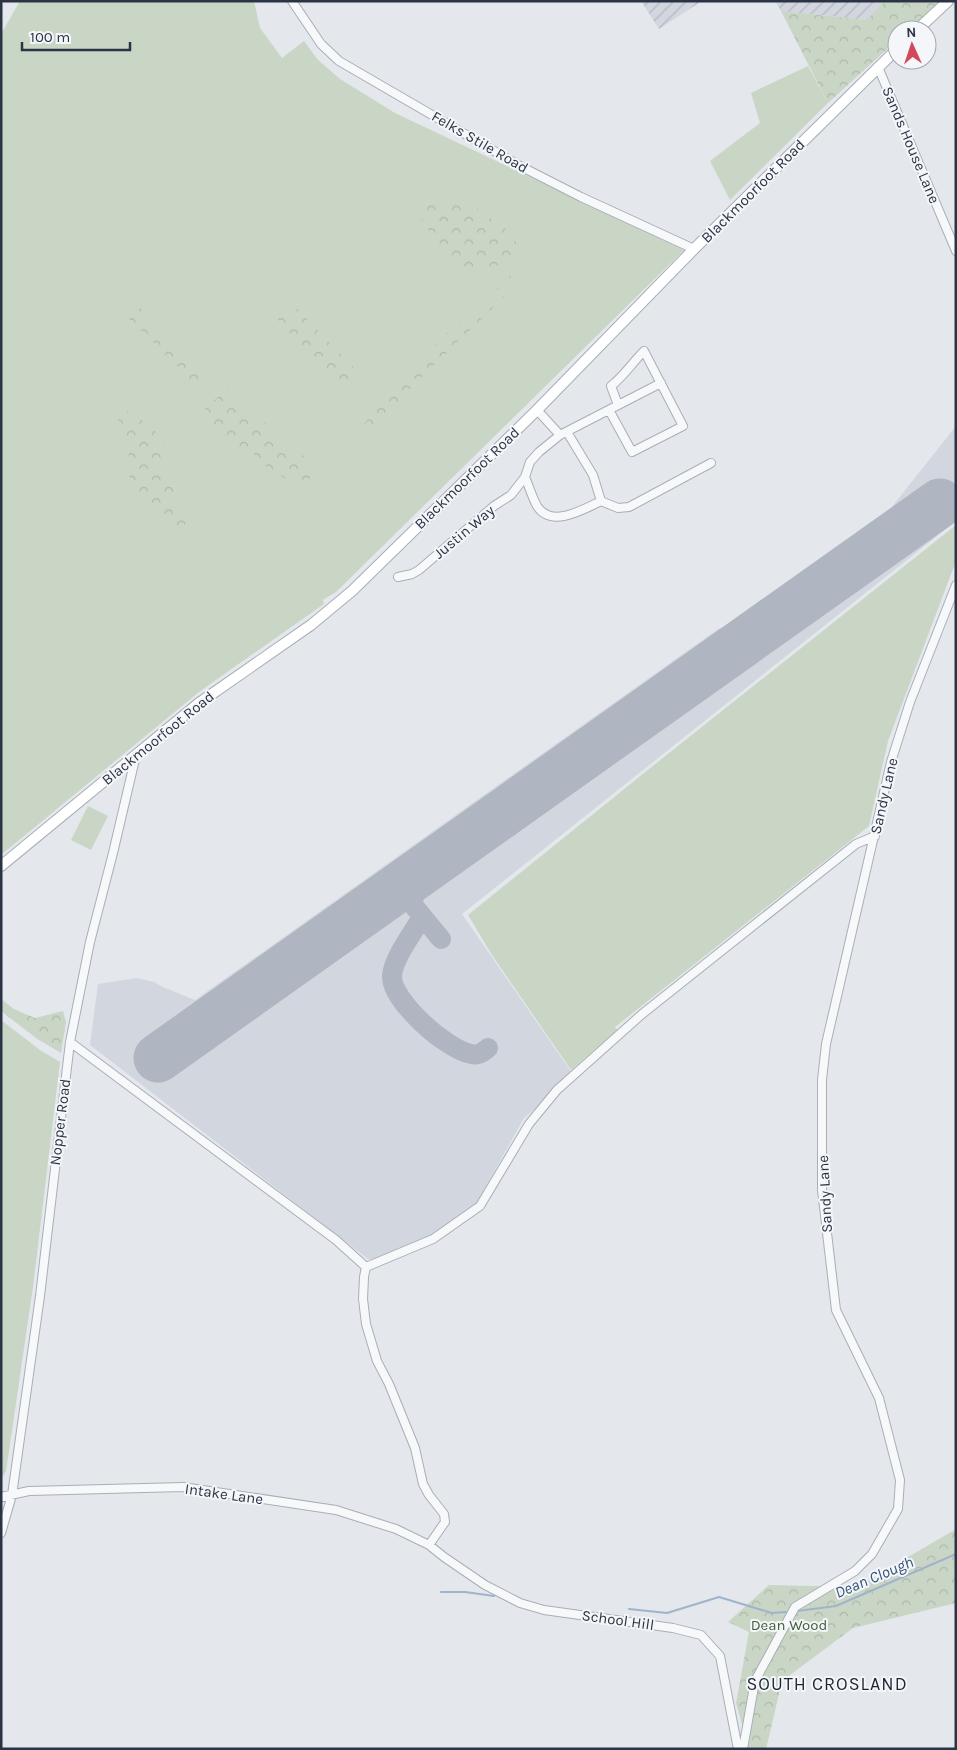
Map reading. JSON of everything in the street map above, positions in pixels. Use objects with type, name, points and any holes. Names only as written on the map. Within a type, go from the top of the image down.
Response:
[{"type":"street","name":"Felks Stile Road","points":[[292,1],[321,44],[339,61],[520,166],[581,197],[694,249]]},
{"type":"street","points":[[928,20],[948,1]]},
{"type":"street","name":"Blackmoorfoot Road","points":[[1,866],[199,703],[311,625],[352,591],[537,410],[694,249],[887,58]]},
{"type":"street","name":"Sands House Lane","points":[[878,67],[956,251]]},
{"type":"street","points":[[609,410],[632,452],[683,426],[644,351],[628,368],[624,376],[611,386],[618,405]]},
{"type":"street","points":[[661,382],[563,434],[539,452],[530,462],[525,477],[538,507],[546,515],[558,517],[571,514],[601,501],[618,508],[629,507],[711,463]]},
{"type":"street","points":[[537,410],[563,434],[593,475],[601,501]]},
{"type":"street","name":"Justin Way","points":[[398,577],[412,574],[419,570],[494,506],[511,495],[525,477]]},
{"type":"street","name":"Sandy Lane","points":[[743,1749],[755,1681],[795,1607],[855,1571],[872,1554],[898,1509],[900,1480],[879,1398],[836,1310],[822,1190],[822,1080],[826,1044],[891,762],[910,702],[956,585]]},
{"type":"street","name":"Nopper Road","points":[[1,1533],[12,1494],[40,1296],[70,1042],[90,942],[136,755]]},
{"type":"street","points":[[366,1268],[433,1239],[480,1206],[529,1124],[557,1090],[641,1015],[739,939],[856,844],[875,836]]},
{"type":"street","points":[[70,1042],[336,1240],[366,1268]]},
{"type":"street","points":[[366,1268],[363,1299],[366,1324],[377,1361],[389,1384],[415,1448],[423,1484],[444,1514],[445,1522],[429,1545]]},
{"type":"street","name":"Intake Lane","points":[[1,1496],[29,1491],[183,1487],[336,1510],[396,1529],[429,1545]]},
{"type":"street","name":"School Hill","points":[[429,1545],[486,1585],[520,1603],[544,1610],[673,1628],[701,1635],[720,1656],[738,1749]]},
{"type":"shaded area","points":[[641,1],[702,1],[659,29]]},
{"type":"shaded area","points":[[775,1],[886,1],[867,20],[781,11]]},
{"type":"shaded area","points":[[956,426],[956,521],[462,914],[574,1076],[524,1118],[476,1204],[431,1236],[378,1261],[368,1259],[90,1045],[98,984],[137,978],[154,982],[195,1000],[718,629],[739,624],[887,513]]},
{"type":"green space","points":[[20,1],[254,1],[260,28],[282,58],[304,41],[318,60],[340,79],[395,113],[684,250],[336,592],[323,600],[324,604],[199,692],[1,855],[1,34]]},
{"type":"green space","points":[[886,1],[940,1],[919,20],[887,20],[887,49],[828,103],[781,11],[867,20]]},
{"type":"green space","points":[[808,66],[828,103],[730,200],[710,161],[760,123],[751,93]]},
{"type":"green space","points":[[431,198],[446,203],[458,200],[473,206],[514,235],[517,246],[513,253],[488,271],[479,272],[465,280],[455,268],[453,260],[443,253],[419,214],[418,208],[424,200]]},
{"type":"green space","points":[[519,263],[529,272],[369,429],[359,430],[394,387],[437,342],[479,306],[515,271]]},
{"type":"green space","points":[[140,297],[142,317],[196,361],[209,376],[186,387],[180,369],[125,315]]},
{"type":"green space","points":[[297,309],[358,372],[338,388],[276,318]]},
{"type":"green space","points":[[227,389],[253,419],[275,426],[270,442],[299,452],[311,462],[310,479],[297,486],[256,460],[252,448],[236,447],[215,428],[205,409]]},
{"type":"green space","points":[[126,411],[151,427],[165,445],[166,451],[159,465],[160,471],[174,487],[176,506],[186,516],[186,523],[182,528],[176,530],[153,513],[140,497],[131,480],[128,471],[129,446],[118,421],[121,413]]},
{"type":"green space","points":[[956,525],[956,561],[888,741],[869,826],[615,1027],[617,1030],[571,1070],[492,955],[468,915]]},
{"type":"green space","points":[[88,806],[108,816],[91,850],[71,840]]},
{"type":"green space","points":[[1,999],[14,1009],[35,1018],[63,1011],[66,1022],[61,1053],[36,1038],[1,1011]]},
{"type":"green space","points":[[1,1020],[40,1050],[60,1062],[33,1287],[6,1471],[1,1480]]},
{"type":"green space","name":"Dean Wood","points":[[956,1529],[956,1603],[853,1628],[782,1681],[766,1749],[749,1749],[736,1703],[749,1632],[728,1622],[769,1585],[857,1587]]},
{"type":"waterway","name":"Dean Clough","points":[[797,1611],[836,1606],[956,1554]]},
{"type":"waterway","name":"Dean Clough","points":[[441,1592],[465,1592],[494,1596]]},
{"type":"waterway","name":"Dean Clough","points":[[629,1609],[667,1613],[719,1597],[772,1613],[786,1612]]},
{"type":"taxiway","points":[[430,866],[414,894],[413,905],[441,939]]},
{"type":"taxiway","points":[[422,917],[404,945],[393,968],[394,985],[400,997],[422,1022],[448,1043],[474,1054],[481,1053],[488,1048]]},
{"type":"runway","points":[[158,1058],[940,503]]},
{"type":"district","name":"SOUTH CROSLAND","points":[[827,1684]]}]
